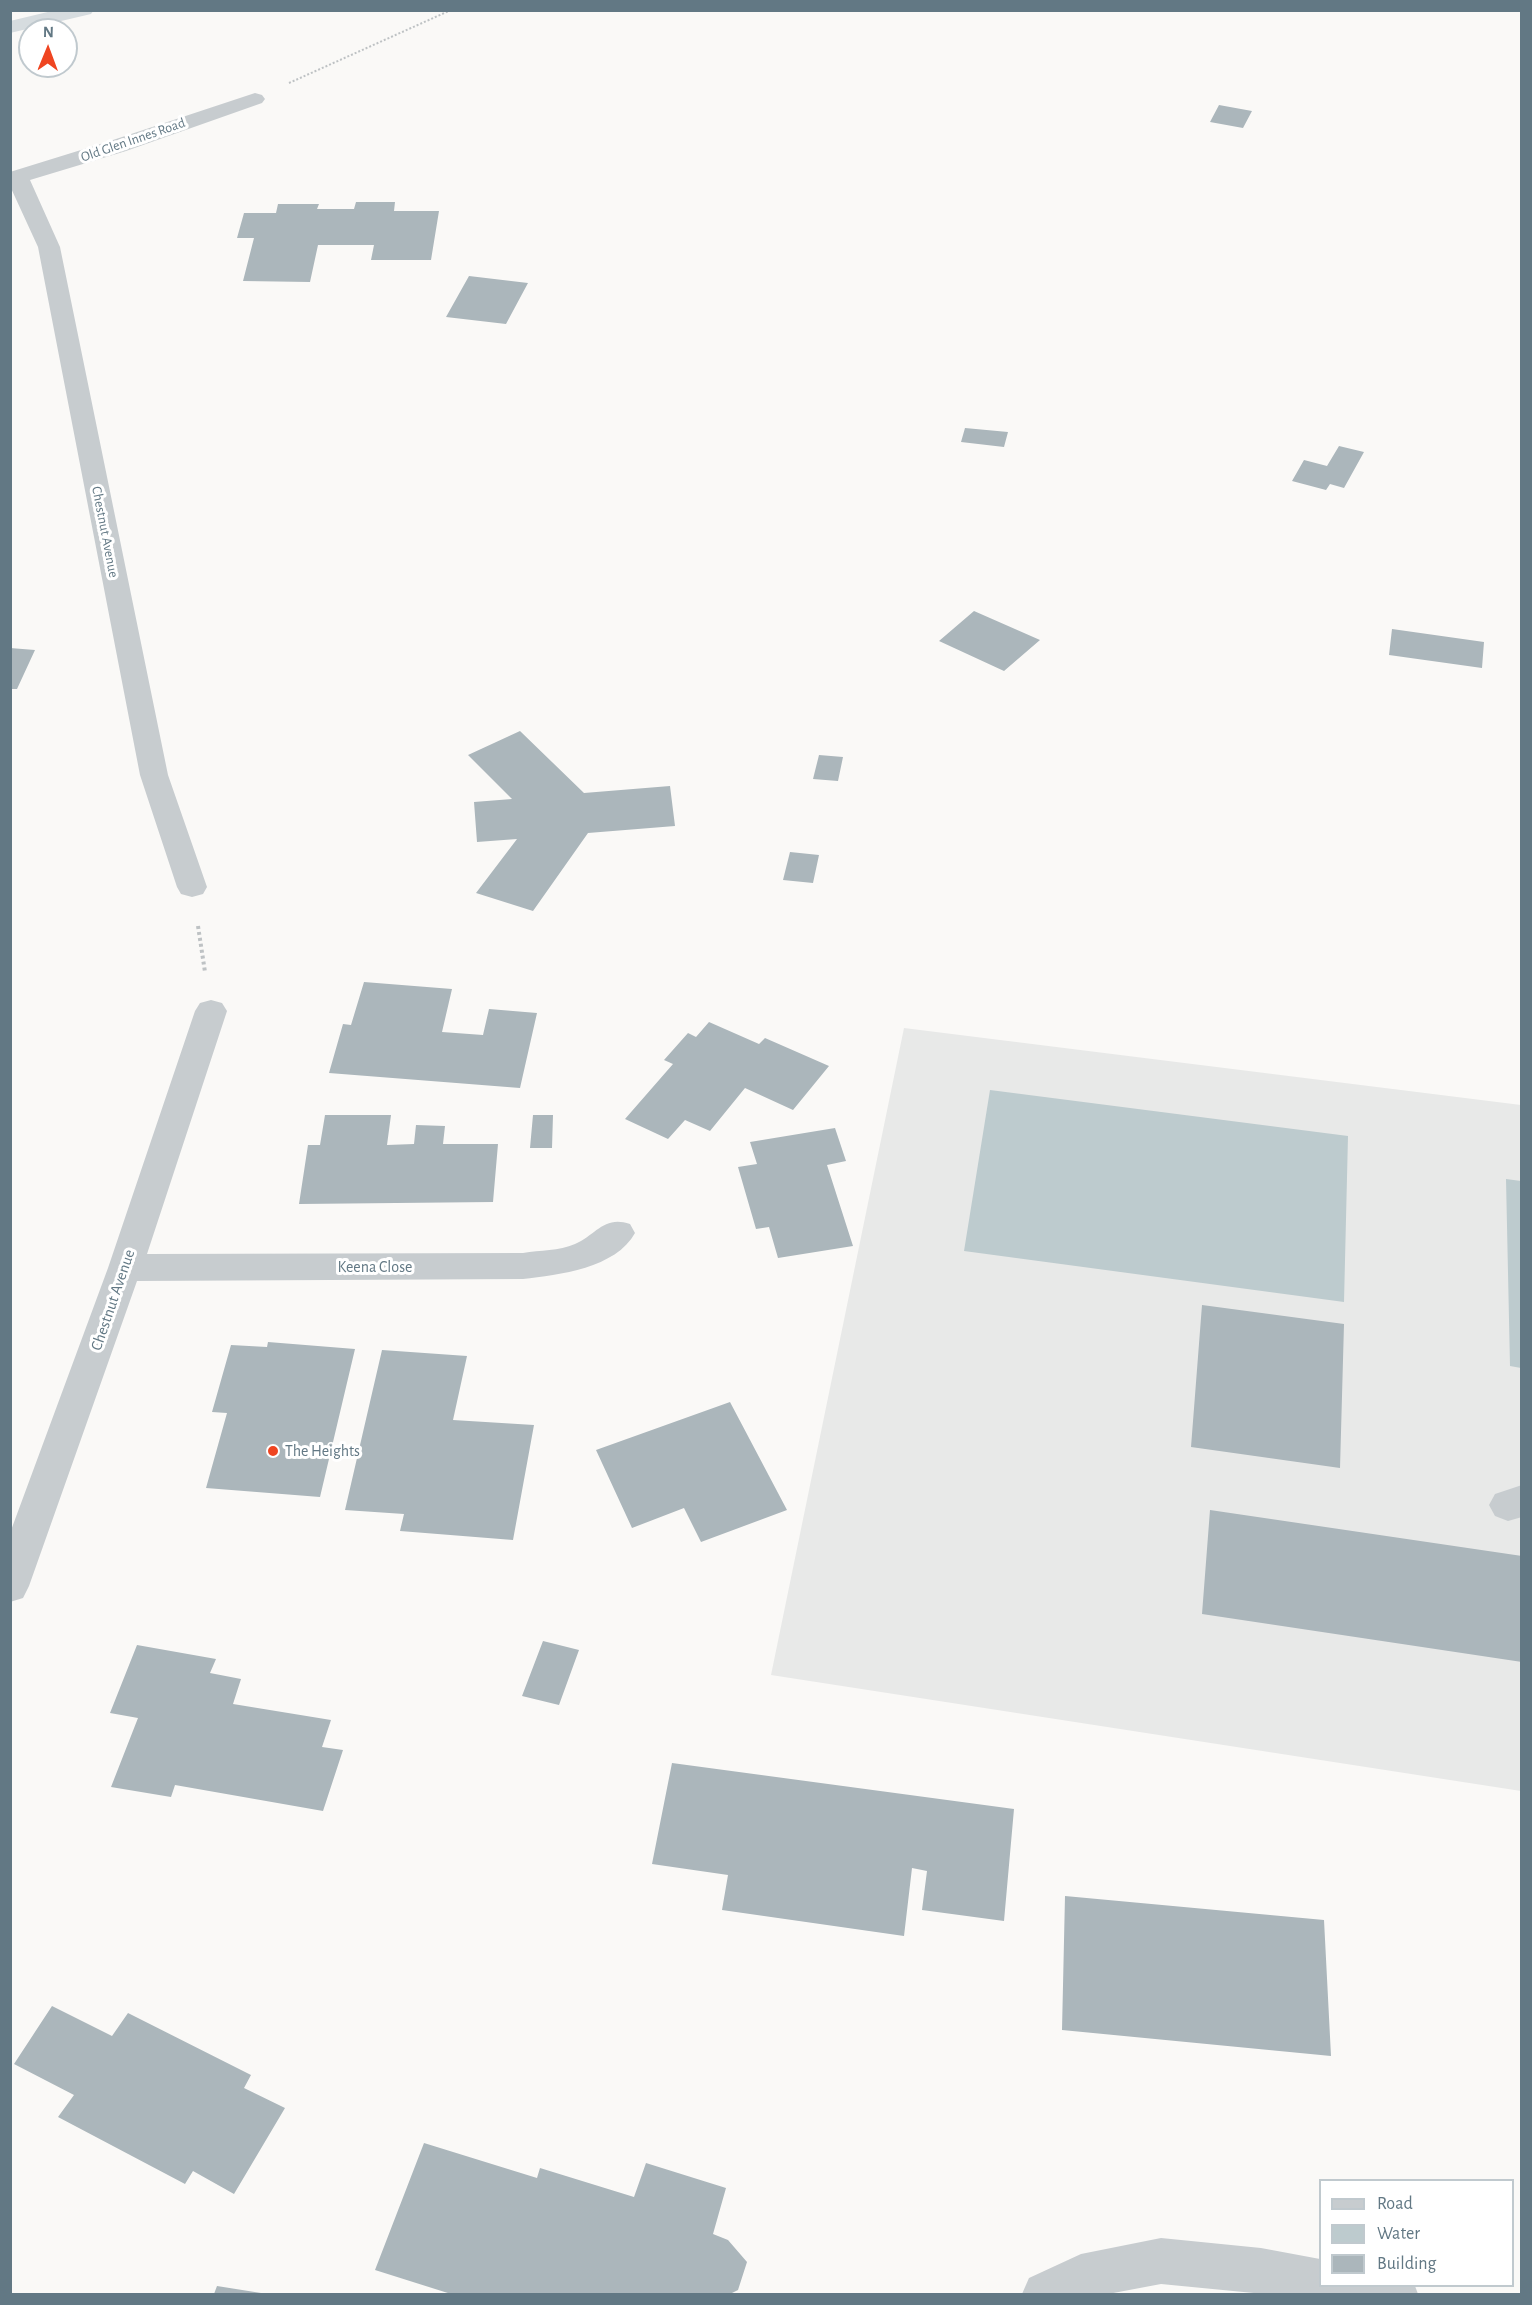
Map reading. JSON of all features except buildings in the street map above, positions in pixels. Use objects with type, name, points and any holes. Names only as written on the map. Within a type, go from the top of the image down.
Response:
[{"type":"highway","points":[[10,27],[84,10]]},
{"type":"street","name":"Old Glen Innes Road","points":[[14,179],[255,99]]},
{"type":"street","name":"Chestnut Avenue","points":[[14,179],[49,247],[154,775],[192,887]]},
{"type":"street","name":"Chestnut Avenue","points":[[10,1586],[125,1269],[210,1011]]},
{"type":"street","name":"Keena Close","points":[[125,1269],[523,1266],[563,1262],[588,1253],[618,1233]]},
{"type":"street","points":[[1045,2295],[1081,2277],[1161,2261],[1261,2271],[1319,2282]]},
{"type":"street","points":[[1349,2287],[1395,2295]]},
{"type":"path","points":[[255,99],[452,10]]},
{"type":"shaded area","points":[[904,1028],[1521,1105],[1521,1791],[771,1675]]},
{"type":"water","points":[[990,1090],[1348,1136],[1344,1302],[964,1251]]},
{"type":"water","points":[[1506,1179],[1521,1181],[1521,1368],[1510,1366]]},
{"type":"place","name":"The Heights","points":[[273,1451]]}]
